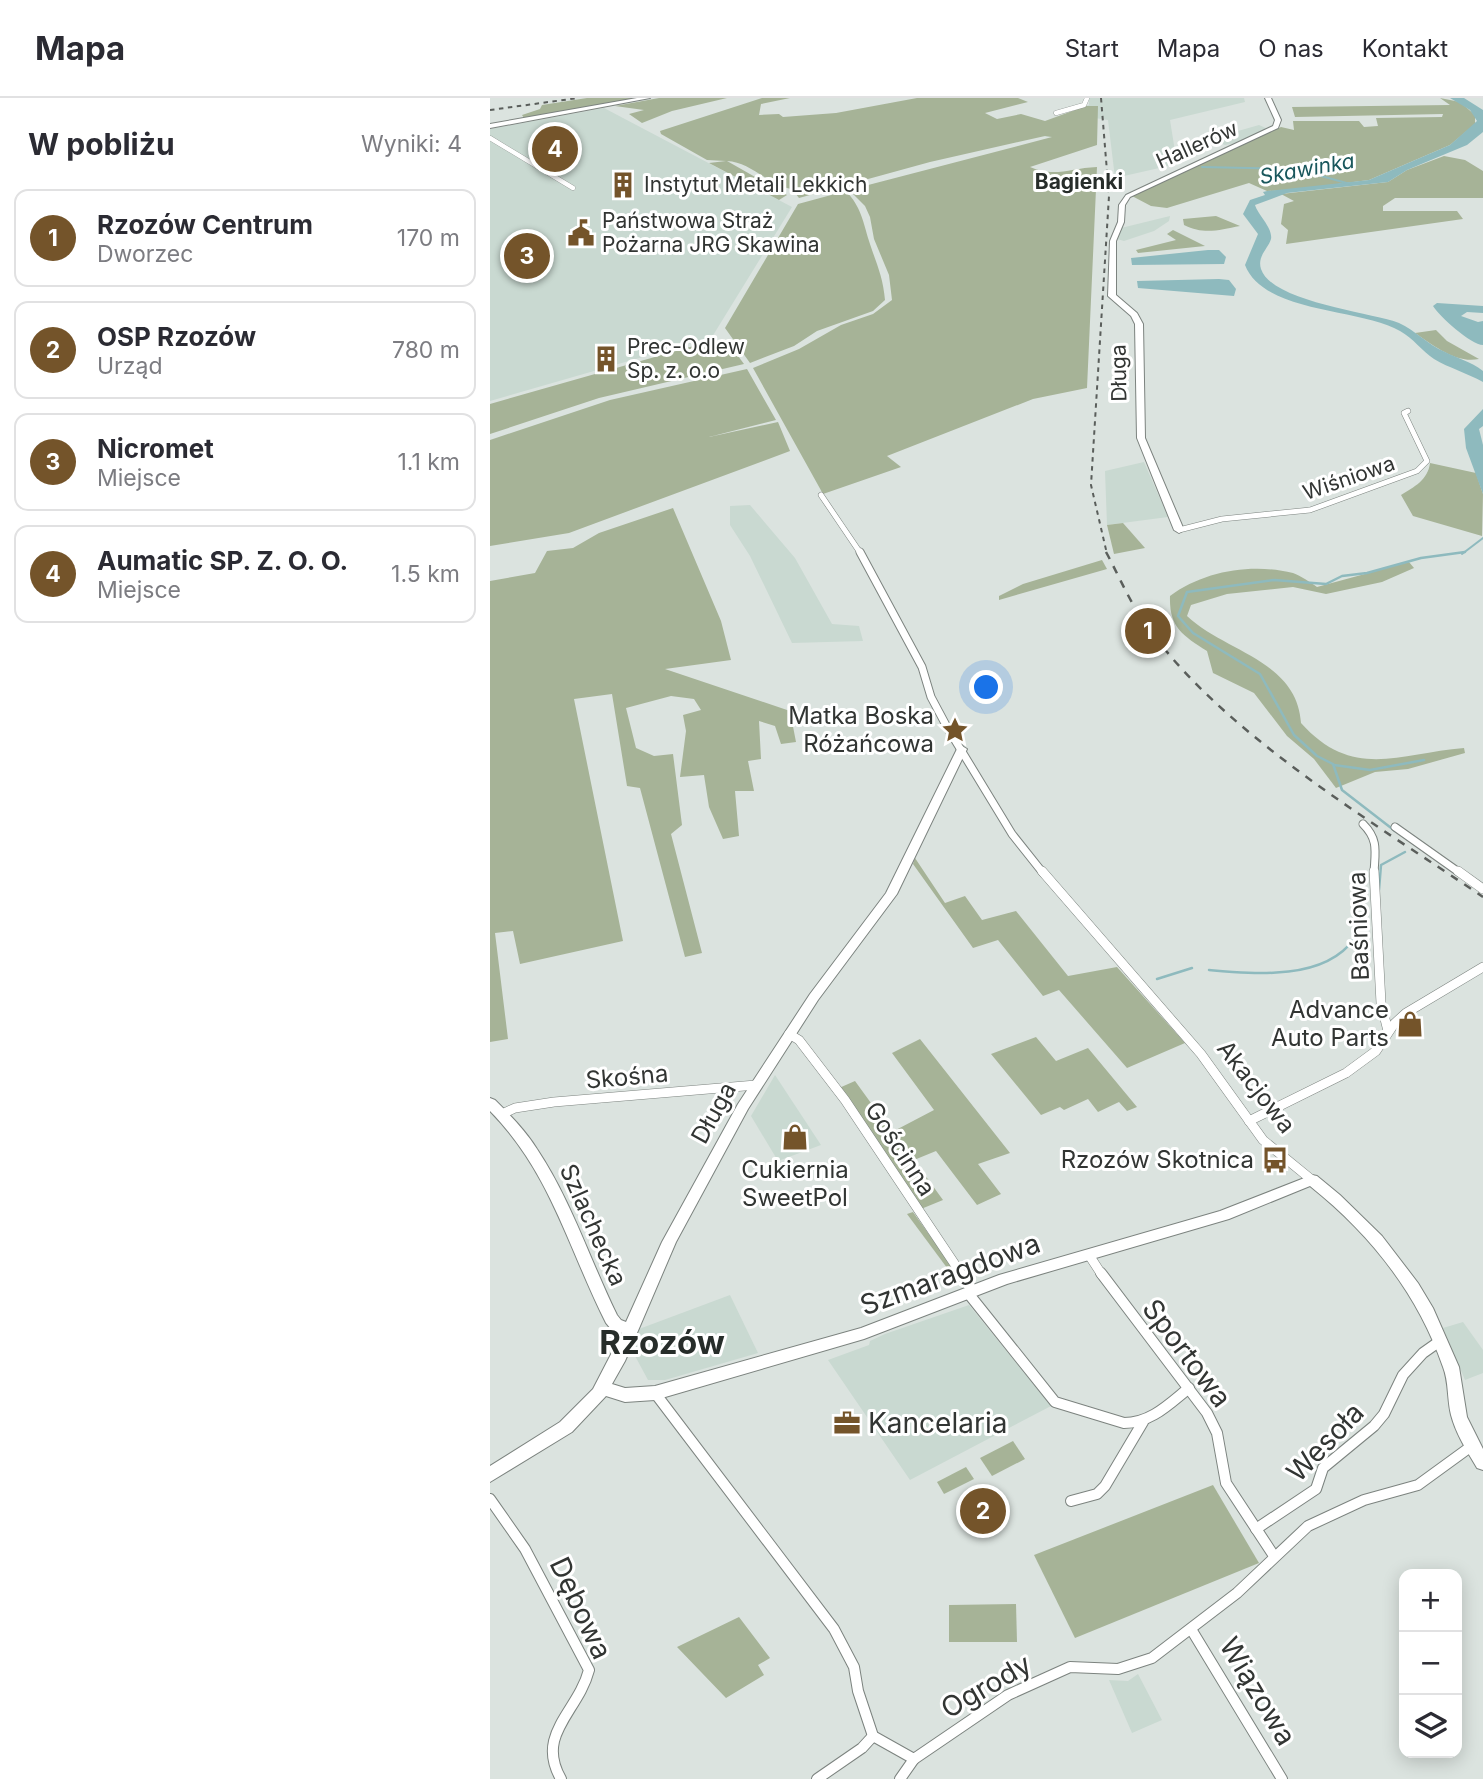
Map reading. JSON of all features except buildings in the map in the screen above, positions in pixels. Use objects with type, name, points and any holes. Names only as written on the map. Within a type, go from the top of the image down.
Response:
[{"type":"street","points":[[490,126],[647,98]]},
{"type":"street","points":[[1056,113],[1084,105],[1087,98]]},
{"type":"street","name":"Hallerów","points":[[1121,222],[1122,205],[1128,196],[1274,129],[1278,120],[1268,98]]},
{"type":"street","points":[[490,138],[573,188]]},
{"type":"street","name":"Długa","points":[[1121,222],[1113,241],[1112,296],[1139,321],[1141,438],[1179,530]]},
{"type":"street","name":"Wiśniowa","points":[[1179,530],[1234,517],[1310,510],[1417,471],[1427,461],[1404,413],[1408,411]]},
{"type":"street","name":"Akacjowa","points":[[821,495],[863,558],[922,667],[931,697],[947,727],[1027,854],[1201,1054],[1263,1140],[1347,1207],[1372,1232],[1418,1298],[1452,1371],[1458,1412],[1483,1463]]},
{"type":"street","name":"Długa","points":[[490,1475],[566,1427],[603,1388],[669,1242],[756,1086],[789,1034],[891,894],[962,749]]},
{"type":"street","name":"Baśniowa","points":[[1363,824],[1369,828],[1376,843],[1373,888],[1380,948],[1381,1003],[1388,1031]]},
{"type":"street","points":[[1395,827],[1483,889]]},
{"type":"street","points":[[1248,1121],[1346,1073],[1376,1051],[1388,1031],[1422,1002],[1483,967]]},
{"type":"street","name":"Gościnna","points":[[789,1034],[799,1040],[845,1100],[971,1292],[1055,1402],[1081,1407],[1121,1426],[1143,1422]]},
{"type":"street","name":"Skośna","points":[[502,1114],[515,1108],[554,1101],[756,1086]]},
{"type":"street","name":"Szlachecka","points":[[490,1103],[502,1114],[552,1182],[611,1319],[617,1325],[629,1329]]},
{"type":"street","name":"Szmaragdowa","points":[[603,1388],[625,1395],[655,1393],[864,1333],[971,1292],[1224,1215],[1312,1180]]},
{"type":"street","name":"Sportowa","points":[[1089,1255],[1125,1308],[1189,1388],[1217,1433],[1226,1483],[1274,1556]]},
{"type":"street","name":"Wesoła","points":[[1256,1529],[1316,1489],[1324,1468],[1374,1426],[1384,1414],[1403,1375],[1423,1353],[1440,1341]]},
{"type":"street","points":[[1072,1501],[1097,1494],[1105,1486],[1143,1422],[1189,1388]]},
{"type":"street","points":[[655,1393],[834,1629],[854,1667],[858,1691],[873,1736],[914,1759],[900,1779]]},
{"type":"street","name":"Ogrody","points":[[914,1759],[1008,1695],[1070,1667],[1118,1669],[1135,1666],[1152,1658],[1237,1593],[1308,1526],[1328,1514],[1418,1485],[1473,1445]]},
{"type":"street","name":"Dębowa","points":[[490,1499],[526,1549],[589,1670],[583,1691],[566,1713],[552,1744],[551,1759],[561,1779]]},
{"type":"street","name":"Wiązowa","points":[[1191,1629],[1282,1779]]},
{"type":"street","points":[[817,1779],[862,1748],[873,1736]]},
{"type":"shaded area","points":[[1089,98],[1244,98],[1245,102],[1170,120],[1177,164],[1115,178],[1108,120],[1095,118],[1060,138],[1025,134],[1089,105]]},
{"type":"shaded area","points":[[604,108],[792,207],[712,337],[490,401],[490,129]]},
{"type":"shaded area","points":[[1259,125],[1270,130],[1242,142],[1225,145],[1210,139]]},
{"type":"shaded area","points":[[1170,216],[1169,221],[1154,231],[1124,241],[1117,239],[1121,228]]},
{"type":"shaded area","points":[[1144,462],[1168,517],[1107,525],[1105,471]]},
{"type":"shaded area","points":[[750,505],[795,558],[832,624],[859,626],[863,641],[792,643],[750,556],[730,525],[730,506]]},
{"type":"shaded area","points":[[775,1075],[821,1145],[778,1161],[751,1116]]},
{"type":"shaded area","points":[[730,1295],[758,1353],[665,1380],[648,1380],[634,1354],[639,1329]]},
{"type":"shaded area","points":[[969,1305],[1051,1406],[910,1480],[828,1360],[869,1345],[870,1341],[885,1334]]},
{"type":"shaded area","points":[[1463,1322],[1483,1350],[1483,1373],[1465,1380],[1443,1328]]},
{"type":"shaded area","points":[[1138,1674],[1162,1720],[1132,1733],[1109,1680],[1128,1681]]},
{"type":"green space","points":[[587,98],[638,98],[524,118],[522,115],[540,109],[542,105]]},
{"type":"green space","points":[[659,98],[727,98],[672,111],[642,123],[629,114],[644,110],[615,106]]},
{"type":"green space","points":[[762,98],[790,98],[761,104],[759,115],[779,114],[783,117],[836,113],[917,98],[1018,98],[1028,102],[985,113],[997,119],[1021,114],[1045,121],[1086,106],[1098,106],[1097,145],[1030,167],[1055,172],[1097,167],[1087,388],[1033,399],[887,456],[901,467],[823,494],[753,368],[799,349],[841,325],[873,314],[892,300],[889,275],[874,239],[870,217],[865,206],[849,190],[1052,137],[1045,136],[930,162],[799,198],[792,189],[775,183],[744,165],[727,161],[787,195],[779,200],[709,163],[726,161],[707,160],[661,134],[660,131]]},
{"type":"green space","points":[[1440,98],[1460,102],[1475,115],[1475,124],[1450,145],[1369,180],[1267,191],[1249,183],[1167,208],[1151,206],[1132,196],[1281,127],[1294,130],[1293,121],[1359,121],[1364,127],[1378,126],[1376,118],[1442,117],[1443,114],[1295,117],[1292,107],[1450,105]]},
{"type":"green space","points":[[1444,156],[1465,160],[1483,171],[1483,198],[1395,198],[1383,206],[1383,211],[1457,211],[1463,219],[1286,244],[1288,230],[1281,224],[1284,204],[1294,201],[1281,194],[1388,182],[1407,170]]},
{"type":"green space","points":[[846,191],[861,214],[881,277],[885,300],[873,311],[817,331],[794,346],[750,363],[725,328],[798,204]]},
{"type":"green space","points":[[1216,216],[1240,226],[1205,231],[1184,225],[1183,219]]},
{"type":"green space","points":[[1173,230],[1205,246],[1138,253],[1136,250],[1176,240],[1167,234]]},
{"type":"green space","points":[[1436,330],[1447,341],[1479,359],[1453,356],[1415,333]]},
{"type":"green space","points":[[727,341],[744,364],[599,398],[490,434],[490,404],[704,343]]},
{"type":"green space","points":[[747,369],[776,420],[709,437],[778,422],[790,451],[569,533],[490,546],[490,440],[610,400]]},
{"type":"green space","points":[[1430,463],[1476,473],[1483,494],[1482,536],[1413,516],[1401,495],[1423,478]]},
{"type":"green space","points":[[673,508],[721,621],[731,660],[665,669],[790,711],[796,742],[781,744],[775,726],[759,721],[761,759],[748,761],[754,791],[735,791],[739,836],[723,839],[709,807],[704,775],[680,777],[686,731],[683,715],[701,710],[694,699],[671,696],[626,708],[636,748],[654,756],[673,754],[682,825],[671,834],[702,953],[685,957],[640,788],[627,786],[612,694],[574,699],[623,941],[520,964],[513,931],[495,933],[508,1039],[490,1042],[490,581],[535,573],[547,551],[573,548],[599,533]]},
{"type":"green space","points":[[1123,523],[1145,548],[1114,554],[1107,525]]},
{"type":"green space","points":[[1102,560],[1107,569],[999,600],[999,596],[1023,584]]},
{"type":"green space","points":[[1409,562],[1414,568],[1382,582],[1326,594],[1293,587],[1227,594],[1191,605],[1187,616],[1273,671],[1287,685],[1297,702],[1301,723],[1320,741],[1339,752],[1359,758],[1378,759],[1464,748],[1465,753],[1408,769],[1375,772],[1336,788],[1314,759],[1287,736],[1254,693],[1213,673],[1207,651],[1184,635],[1175,623],[1170,607],[1170,596],[1183,587],[1228,571],[1277,570],[1296,574],[1317,587]]},
{"type":"green space","points":[[915,858],[945,903],[965,896],[982,920],[1016,911],[1068,976],[1117,967],[1185,1043],[1127,1068],[1059,990],[1043,996],[998,940],[973,948],[913,864]]},
{"type":"green space","points":[[1036,1037],[1056,1061],[1088,1048],[1137,1107],[1127,1111],[1119,1102],[1098,1112],[1088,1099],[1064,1110],[1060,1107],[1041,1115],[991,1054]]},
{"type":"green space","points":[[920,1039],[1010,1153],[978,1164],[1001,1194],[977,1205],[936,1151],[914,1160],[943,1200],[921,1209],[839,1088],[855,1081],[892,1132],[934,1110],[892,1053]]},
{"type":"green space","points":[[913,1212],[963,1282],[959,1284],[907,1214]]},
{"type":"green space","points":[[1013,1441],[1025,1459],[992,1476],[980,1458]]},
{"type":"green space","points":[[966,1467],[974,1479],[944,1494],[937,1482]]},
{"type":"green space","points":[[1213,1485],[1259,1563],[1075,1638],[1034,1555]]},
{"type":"green space","points":[[1016,1604],[1017,1642],[949,1642],[949,1605]]},
{"type":"green space","points":[[739,1617],[770,1658],[758,1665],[764,1675],[726,1698],[677,1647]]},
{"type":"water","points":[[1450,98],[1464,98],[1483,110],[1483,132],[1467,145],[1407,170],[1388,182],[1287,193],[1255,205],[1271,235],[1260,264],[1269,280],[1283,290],[1302,298],[1405,326],[1439,349],[1483,371],[1483,382],[1434,359],[1400,331],[1362,318],[1315,308],[1272,293],[1256,281],[1245,265],[1258,234],[1243,214],[1250,200],[1265,195],[1263,192],[1267,191],[1369,180],[1450,145],[1477,121],[1470,110]]},
{"type":"water","points":[[1219,250],[1226,257],[1224,264],[1132,265],[1131,258]]},
{"type":"water","points":[[1229,280],[1236,289],[1234,296],[1138,288],[1137,281]]},
{"type":"water","points":[[1437,303],[1483,306],[1483,313],[1467,312],[1461,316],[1483,321],[1483,345],[1463,335],[1448,323],[1433,306]]},
{"type":"water","points":[[1483,409],[1483,426],[1479,429],[1483,445],[1483,494],[1466,448],[1464,429]]},
{"type":"waterway","name":"Skawinka","points":[[1202,167],[1296,169],[1350,184]]},
{"type":"waterway","points":[[1465,552],[1483,538]]},
{"type":"waterway","points":[[1395,831],[1342,790],[1333,764],[1317,756],[1294,735],[1260,674],[1193,633],[1178,616],[1187,592],[1274,580],[1326,584],[1342,576],[1367,573],[1421,558],[1465,552]]},
{"type":"waterway","points":[[1334,765],[1370,770],[1424,760]]},
{"type":"waterway","points":[[1379,890],[1381,865],[1405,852]]},
{"type":"waterway","points":[[1355,899],[1368,891]]},
{"type":"waterway","points":[[1209,970],[1287,972],[1325,962],[1341,953],[1354,939],[1355,906]]},
{"type":"waterway","points":[[1157,979],[1192,968]]},
{"type":"railway","points":[[490,110],[578,98]]},
{"type":"railway","points":[[1101,98],[1109,196],[1091,485],[1107,554]]},
{"type":"railway","points":[[1107,554],[1139,614],[1170,656],[1208,696],[1297,770],[1483,897]]},
{"type":"place","name":"Aumatic SP. Z. O. O.","points":[[555,149]]},
{"type":"place","name":"Instytut Metali Lekkich","points":[[623,185]]},
{"type":"place","name":"Państwowa Straż Pożarna JRG Skawina","points":[[581,233]]},
{"type":"place","name":"Nicromet","points":[[527,256]]},
{"type":"place","name":"Prec-Odlew Sp. z. o.o","points":[[606,359]]},
{"type":"place","name":"Rzozów Centrum","points":[[1148,631]]},
{"type":"place","name":"Matka Boska Różańcowa","points":[[955,730]]},
{"type":"place","name":"Advance Auto Parts","points":[[1410,1024]]},
{"type":"place","name":"Cukiernia SweetPol","points":[[795,1137]]},
{"type":"place","name":"Rzozów Skotnica","points":[[1275,1160]]},
{"type":"place","name":"Kancelaria","points":[[847,1423]]},
{"type":"place","name":"OSP Rzozów","points":[[983,1511]]},
{"type":"district","name":"Bagienki","points":[[1079,182]]},
{"type":"district","name":"Rzozów","points":[[662,1342]]}]
